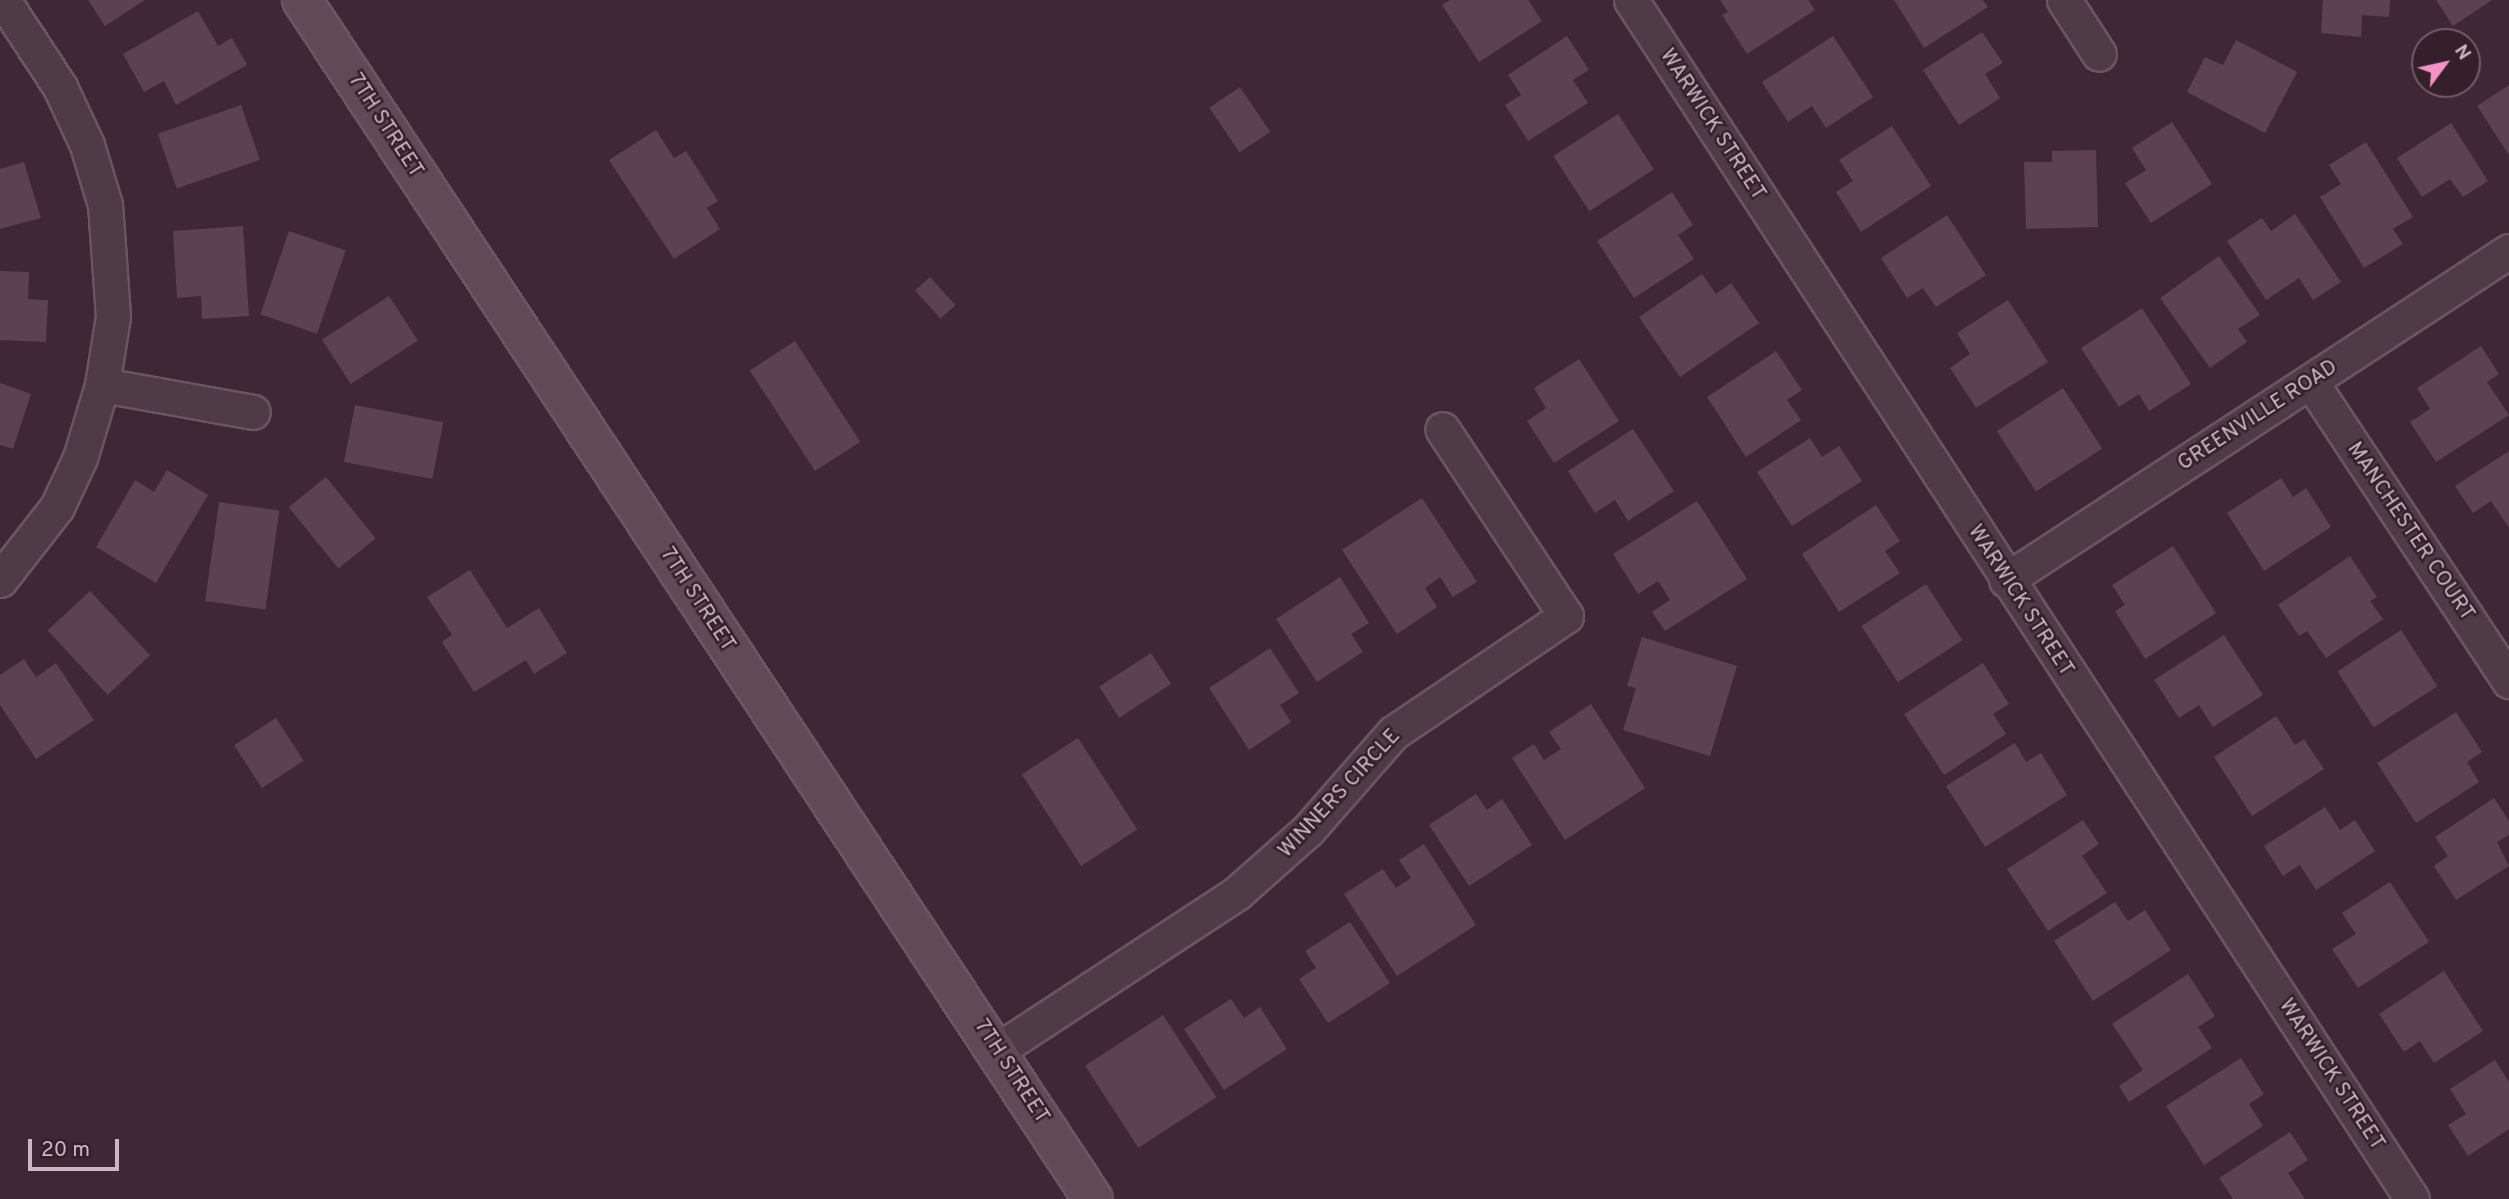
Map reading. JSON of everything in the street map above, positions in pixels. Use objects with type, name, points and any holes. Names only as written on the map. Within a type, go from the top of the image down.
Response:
[{"type":"street","points":[[0,580],[57,507],[80,458],[102,385],[113,316],[105,205],[87,145],[60,86],[3,0]]},
{"type":"street","name":"7TH STREET","points":[[302,0],[998,1050],[1093,1199]]},
{"type":"street","name":"WARWICK STREET","points":[[1631,0],[2412,1199]]},
{"type":"street","points":[[2064,0],[2099,54]]},
{"type":"street","name":"GREENVILLE ROAD","points":[[2007,580],[2509,251]]},
{"type":"street","name":"MANCHESTER COURT","points":[[2311,382],[2509,681]]},
{"type":"street","points":[[102,385],[253,412]]},
{"type":"street","name":"WINNERS CIRCLE","points":[[998,1050],[1237,893],[1308,830],[1392,733],[1566,616],[1442,429]]},
{"type":"building","points":[[88,0],[145,0],[105,26]]},
{"type":"building","points":[[1450,0],[1528,0],[1542,21],[1479,62],[1442,5]]},
{"type":"building","points":[[1720,0],[1808,0],[1815,10],[1747,54],[1722,15],[1728,12]]},
{"type":"building","points":[[1894,0],[1983,0],[1988,7],[1924,48]]},
{"type":"building","points":[[2323,0],[2390,0],[2389,17],[2362,15],[2361,37],[2321,33]]},
{"type":"building","points":[[2436,0],[2492,0],[2453,26]]},
{"type":"building","points":[[198,11],[218,46],[232,38],[247,65],[176,105],[164,81],[144,92],[123,54]]},
{"type":"building","points":[[1982,32],[2003,63],[1985,74],[2000,98],[1959,125],[1923,70]]},
{"type":"building","points":[[1567,36],[1589,70],[1573,80],[1588,103],[1528,141],[1505,105],[1521,95],[1508,75]]},
{"type":"building","points":[[1833,36],[1873,97],[1826,128],[1812,106],[1788,122],[1762,82]]},
{"type":"building","points":[[2236,40],[2297,72],[2265,133],[2187,92],[2205,57],[2223,65]]},
{"type":"building","points":[[2509,85],[2509,155],[2477,106]]},
{"type":"building","points":[[1240,87],[1270,132],[1240,152],[1209,108]]},
{"type":"building","points":[[241,105],[260,160],[177,188],[158,134]]},
{"type":"building","points":[[1618,114],[1654,169],[1589,211],[1553,156]]},
{"type":"building","points":[[2172,122],[2212,184],[2151,223],[2125,183],[2146,170],[2132,148]]},
{"type":"building","points":[[2451,123],[2488,181],[2463,197],[2450,179],[2422,197],[2397,158]]},
{"type":"building","points":[[1892,126],[1931,186],[1861,232],[1836,192],[1853,181],[1839,160]]},
{"type":"building","points":[[656,130],[674,158],[686,151],[718,201],[707,208],[720,229],[674,259],[609,160]]},
{"type":"building","points":[[2366,142],[2413,217],[2393,229],[2403,244],[2364,268],[2320,197],[2341,184],[2329,165]]},
{"type":"building","points":[[2096,150],[2098,227],[2026,229],[2024,162],[2052,162],[2052,151]]},
{"type":"building","points":[[24,162],[41,218],[0,229],[0,169]]},
{"type":"building","points":[[1672,192],[1693,225],[1678,235],[1694,259],[1634,298],[1597,241]]},
{"type":"building","points":[[2295,214],[2341,282],[2313,300],[2299,278],[2266,300],[2227,241],[2262,218],[2271,231]]},
{"type":"building","points":[[1947,215],[1986,275],[1936,307],[1923,288],[1907,298],[1881,258]]},
{"type":"building","points":[[243,226],[249,316],[202,319],[201,296],[177,298],[173,231]]},
{"type":"building","points":[[289,231],[346,251],[317,334],[260,314]]},
{"type":"building","points":[[2219,256],[2260,315],[2238,329],[2247,342],[2210,368],[2160,298]]},
{"type":"building","points":[[0,271],[29,272],[28,299],[48,300],[46,342],[0,340]]},
{"type":"building","points":[[1702,274],[1716,294],[1731,283],[1759,323],[1680,377],[1639,317]]},
{"type":"building","points":[[930,277],[955,305],[941,319],[915,290]]},
{"type":"building","points":[[389,296],[418,340],[351,384],[322,340]]},
{"type":"building","points":[[2008,300],[2048,362],[1976,408],[1950,368],[1970,354],[1957,333]]},
{"type":"building","points":[[2142,308],[2191,384],[2149,411],[2139,394],[2119,407],[2081,348]]},
{"type":"building","points":[[795,341],[860,442],[815,471],[750,370]]},
{"type":"building","points":[[2481,346],[2499,374],[2487,382],[2509,415],[2436,462],[2410,422],[2430,409],[2417,388]]},
{"type":"building","points":[[1776,351],[1802,390],[1787,400],[1801,420],[1746,457],[1707,397]]},
{"type":"building","points":[[1579,359],[1619,421],[1554,463],[1527,421],[1546,408],[1534,388]]},
{"type":"building","points":[[0,383],[31,394],[13,449],[0,445]]},
{"type":"building","points":[[2063,388],[2102,448],[2036,491],[1997,431]]},
{"type":"building","points":[[355,405],[443,422],[432,479],[344,462]]},
{"type":"building","points":[[1633,429],[1674,491],[1628,521],[1615,500],[1595,513],[1568,471]]},
{"type":"building","points":[[1810,438],[1822,457],[1839,446],[1862,481],[1792,526],[1757,472]]},
{"type":"building","points":[[2509,451],[2509,528],[2491,501],[2473,513],[2455,486]]},
{"type":"building","points":[[167,470],[208,495],[156,583],[96,547],[135,480],[154,492]]},
{"type":"building","points":[[326,477],[376,538],[338,569],[289,507]]},
{"type":"building","points":[[2281,478],[2293,497],[2306,488],[2331,527],[2264,571],[2227,513]]},
{"type":"building","points":[[1422,498],[1477,582],[1453,597],[1440,577],[1425,588],[1437,607],[1397,634],[1342,550]]},
{"type":"building","points":[[1697,501],[1747,579],[1665,631],[1652,612],[1670,600],[1658,581],[1638,594],[1613,554]]},
{"type":"building","points":[[219,502],[279,510],[265,610],[205,601]]},
{"type":"building","points":[[1876,505],[1900,541],[1885,551],[1900,573],[1839,612],[1802,554]]},
{"type":"building","points":[[2173,546],[2216,613],[2145,659],[2115,611],[2125,605],[2112,585]]},
{"type":"building","points":[[2350,556],[2377,597],[2370,601],[2383,619],[2326,658],[2307,631],[2299,636],[2278,605]]},
{"type":"building","points":[[470,570],[507,628],[539,608],[567,653],[534,674],[526,660],[474,692],[442,642],[452,635],[427,597]]},
{"type":"building","points":[[1340,577],[1369,623],[1351,634],[1363,652],[1317,682],[1276,619]]},
{"type":"building","points":[[1926,584],[1962,640],[1898,682],[1861,626]]},
{"type":"building","points":[[90,591],[150,655],[108,695],[48,631]]},
{"type":"building","points":[[2401,630],[2437,686],[2374,728],[2337,671]]},
{"type":"building","points":[[2224,635],[2263,695],[2213,727],[2199,705],[2179,718],[2154,680]]},
{"type":"building","points":[[1642,637],[1737,666],[1710,756],[1623,730],[1636,688],[1627,686]]},
{"type":"building","points":[[1270,648],[1299,693],[1280,705],[1291,722],[1249,750],[1209,688]]},
{"type":"building","points":[[1151,653],[1171,684],[1119,718],[1099,687]]},
{"type":"building","points":[[24,659],[36,677],[56,663],[94,720],[36,759],[0,705],[0,675]]},
{"type":"building","points":[[1983,663],[2009,704],[1993,714],[2006,734],[1944,775],[1904,714]]},
{"type":"building","points":[[1591,704],[1645,788],[1565,840],[1512,758],[1534,744],[1544,760],[1561,749],[1549,732]]},
{"type":"building","points":[[2456,712],[2482,752],[2467,762],[2479,782],[2416,823],[2377,763]]},
{"type":"building","points":[[2276,716],[2295,745],[2304,739],[2324,769],[2252,816],[2214,757]]},
{"type":"building","points":[[276,718],[304,761],[262,788],[234,745]]},
{"type":"building","points":[[1078,738],[1137,829],[1081,866],[1022,774]]},
{"type":"building","points":[[2015,743],[2026,762],[2041,753],[2067,795],[1985,847],[1946,786]]},
{"type":"building","points":[[1476,794],[1487,810],[1502,799],[1532,845],[1469,886],[1429,825]]},
{"type":"building","points":[[2494,798],[2509,821],[2509,835],[2497,842],[2509,866],[2456,900],[2434,866],[2448,856],[2435,837]]},
{"type":"building","points":[[2325,807],[2340,830],[2355,820],[2375,851],[2316,890],[2300,865],[2283,876],[2264,846]]},
{"type":"building","points":[[2083,820],[2099,844],[2082,856],[2107,893],[2048,931],[2007,869]]},
{"type":"building","points":[[1424,844],[1476,925],[1397,976],[1344,894],[1383,869],[1396,888],[1411,878],[1399,860]]},
{"type":"building","points":[[2390,882],[2429,942],[2358,988],[2332,949],[2356,934],[2342,913]]},
{"type":"building","points":[[2115,902],[2128,921],[2145,910],[2171,950],[2093,1001],[2054,941]]},
{"type":"building","points":[[1350,922],[1390,983],[1328,1023],[1299,979],[1316,968],[1305,951]]},
{"type":"building","points":[[2444,971],[2483,1031],[2434,1063],[2420,1041],[2404,1052],[2379,1014]]},
{"type":"building","points":[[2188,974],[2215,1016],[2198,1027],[2212,1048],[2129,1102],[2119,1086],[2143,1070],[2112,1024]]},
{"type":"building","points":[[1231,999],[1244,1018],[1260,1007],[1287,1049],[1224,1090],[1184,1029]]},
{"type":"building","points":[[1163,1015],[1216,1097],[1138,1148],[1085,1066]]},
{"type":"building","points":[[2241,1058],[2264,1094],[2249,1104],[2263,1126],[2204,1165],[2166,1106]]},
{"type":"building","points":[[2495,1060],[2509,1082],[2509,1129],[2468,1156],[2448,1125],[2466,1114],[2450,1089]]},
{"type":"building","points":[[2290,1132],[2308,1160],[2288,1173],[2305,1199],[2233,1199],[2219,1178]]}]
